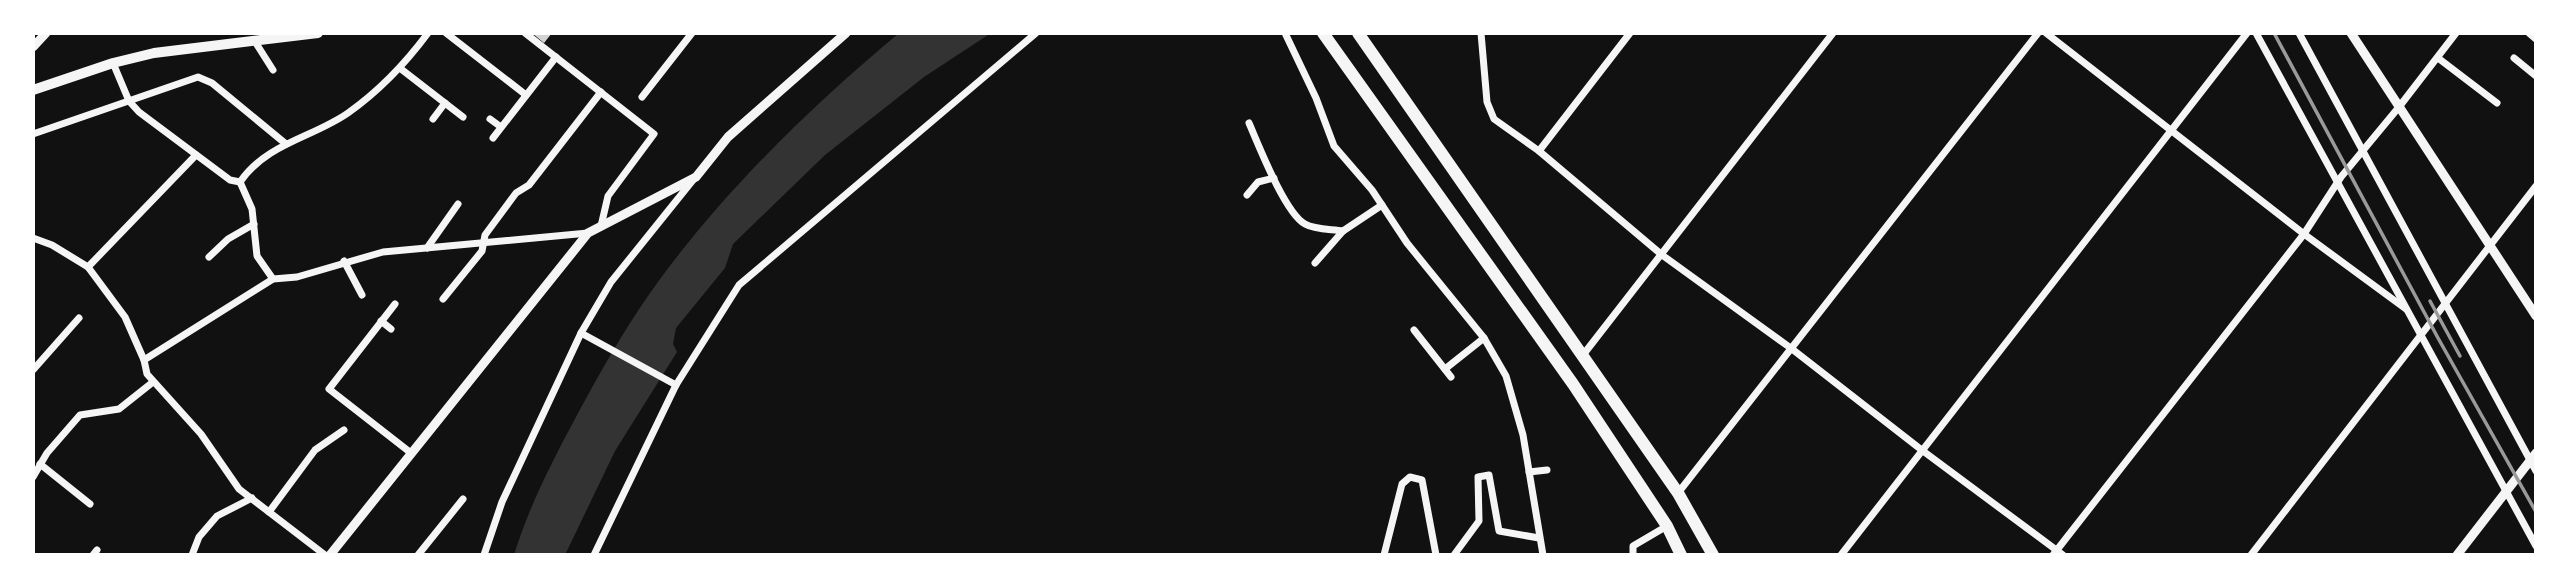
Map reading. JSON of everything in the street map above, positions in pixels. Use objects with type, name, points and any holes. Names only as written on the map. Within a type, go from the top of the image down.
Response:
[{"type":"highway","points":[[1323,33],[1573,384],[1667,526],[1681,555]]},
{"type":"highway","points":[[1358,33],[1678,493],[1713,555]]},
{"type":"main road","points":[[33,90],[113,62],[154,53],[318,33]]},
{"type":"street","points":[[33,47],[46,33]]},
{"type":"street","points":[[240,182],[251,166],[286,144],[347,114],[401,69],[428,33]]},
{"type":"street","points":[[446,33],[526,95]]},
{"type":"street","points":[[525,33],[654,134],[607,195],[601,226]]},
{"type":"street","points":[[642,97],[692,33]]},
{"type":"street","points":[[484,555],[502,502],[581,333],[611,282],[727,137],[846,33]]},
{"type":"street","points":[[594,555],[676,385],[739,285],[1036,33]]},
{"type":"street","points":[[1284,33],[1316,98],[1334,146],[1382,205],[1407,243],[1484,338],[1506,376],[1523,435],[1543,555]]},
{"type":"street","points":[[1481,33],[1489,110],[1494,119],[1539,151],[1662,255],[1792,349],[2058,553],[2304,234],[2337,182],[2456,33]]},
{"type":"street","points":[[1539,151],[1629,33]]},
{"type":"street","points":[[1583,355],[1833,33]]},
{"type":"street","points":[[1678,493],[2038,33]]},
{"type":"street","points":[[2046,33],[2304,234],[2409,311]]},
{"type":"street","points":[[1841,555],[2247,33]]},
{"type":"street","points":[[2256,33],[2536,546]]},
{"type":"street","points":[[2299,33],[2445,305],[2533,457],[2536,471]]},
{"type":"street","points":[[2351,33],[2536,316]]},
{"type":"street","points":[[2529,33],[2536,39]]},
{"type":"street","points":[[254,40],[273,70]]},
{"type":"street","points":[[493,138],[556,57]]},
{"type":"street","points":[[2438,58],[2497,103]]},
{"type":"street","points":[[2514,58],[2536,76]]},
{"type":"street","points":[[113,62],[129,101],[139,111],[230,180],[240,182]]},
{"type":"street","points":[[401,69],[463,117]]},
{"type":"street","points":[[2522,78],[2529,70]]},
{"type":"street","points":[[33,134],[140,99],[178,82],[198,78],[212,83],[286,144]]},
{"type":"street","points":[[443,299],[482,251],[485,236],[516,193],[529,185],[601,92]]},
{"type":"street","points":[[433,119],[445,103]]},
{"type":"street","points":[[490,119],[501,127]]},
{"type":"street","points":[[1250,123],[1274,178],[1293,211],[1305,225],[1343,231]]},
{"type":"street","points":[[88,267],[196,155]]},
{"type":"street","points":[[144,360],[273,279],[297,277],[344,261],[383,252],[588,233],[696,177]]},
{"type":"street","points":[[1247,195],[1258,182],[1274,178]]},
{"type":"street","points":[[240,182],[252,209],[257,256],[273,279]]},
{"type":"street","points":[[2251,555],[2536,186]]},
{"type":"street","points":[[427,248],[458,204]]},
{"type":"street","points":[[1315,262],[1343,231],[1382,205]]},
{"type":"street","points":[[209,257],[228,239],[254,224]]},
{"type":"street","points":[[33,238],[52,245],[88,267],[125,317],[153,382],[201,434],[239,489],[330,554],[588,233]]},
{"type":"street","points":[[344,261],[362,295]]},
{"type":"street","points":[[395,304],[329,389],[411,453]]},
{"type":"street","points":[[33,370],[79,318]]},
{"type":"street","points":[[61,321],[69,328]]},
{"type":"street","points":[[381,321],[391,328]]},
{"type":"street","points":[[1414,330],[1451,377]]},
{"type":"street","points":[[581,333],[676,385]]},
{"type":"street","points":[[1445,369],[1484,338]]},
{"type":"street","points":[[33,477],[47,453],[80,415],[119,409],[153,382]]},
{"type":"street","points":[[269,512],[314,450],[344,430]]},
{"type":"street","points":[[2457,555],[2533,457]]},
{"type":"street","points":[[40,464],[90,504]]},
{"type":"street","points":[[1529,472],[1547,470]]},
{"type":"street","points":[[1454,555],[1479,522],[1478,477],[1489,475],[1499,531],[1539,538]]},
{"type":"street","points":[[1384,555],[1402,484],[1410,477],[1422,480],[1436,555]]},
{"type":"street","points":[[192,555],[199,537],[217,516],[252,498]]},
{"type":"street","points":[[418,555],[463,499]]},
{"type":"street","points":[[432,519],[440,527]]},
{"type":"street","points":[[1633,555],[1633,546],[1667,526]]},
{"type":"shaded area","points":[[899,33],[991,33],[924,77],[825,155],[733,244],[725,268],[676,328],[673,344],[677,352],[615,451],[565,555],[514,555],[534,501],[577,415],[617,344],[663,275],[716,209],[774,147]]},
{"type":"building","points":[[532,33],[552,33],[544,43]]},
{"type":"railway","points":[[2274,33],[2438,338],[2536,512]]},
{"type":"railway","points":[[2430,301],[2460,356]]}]
